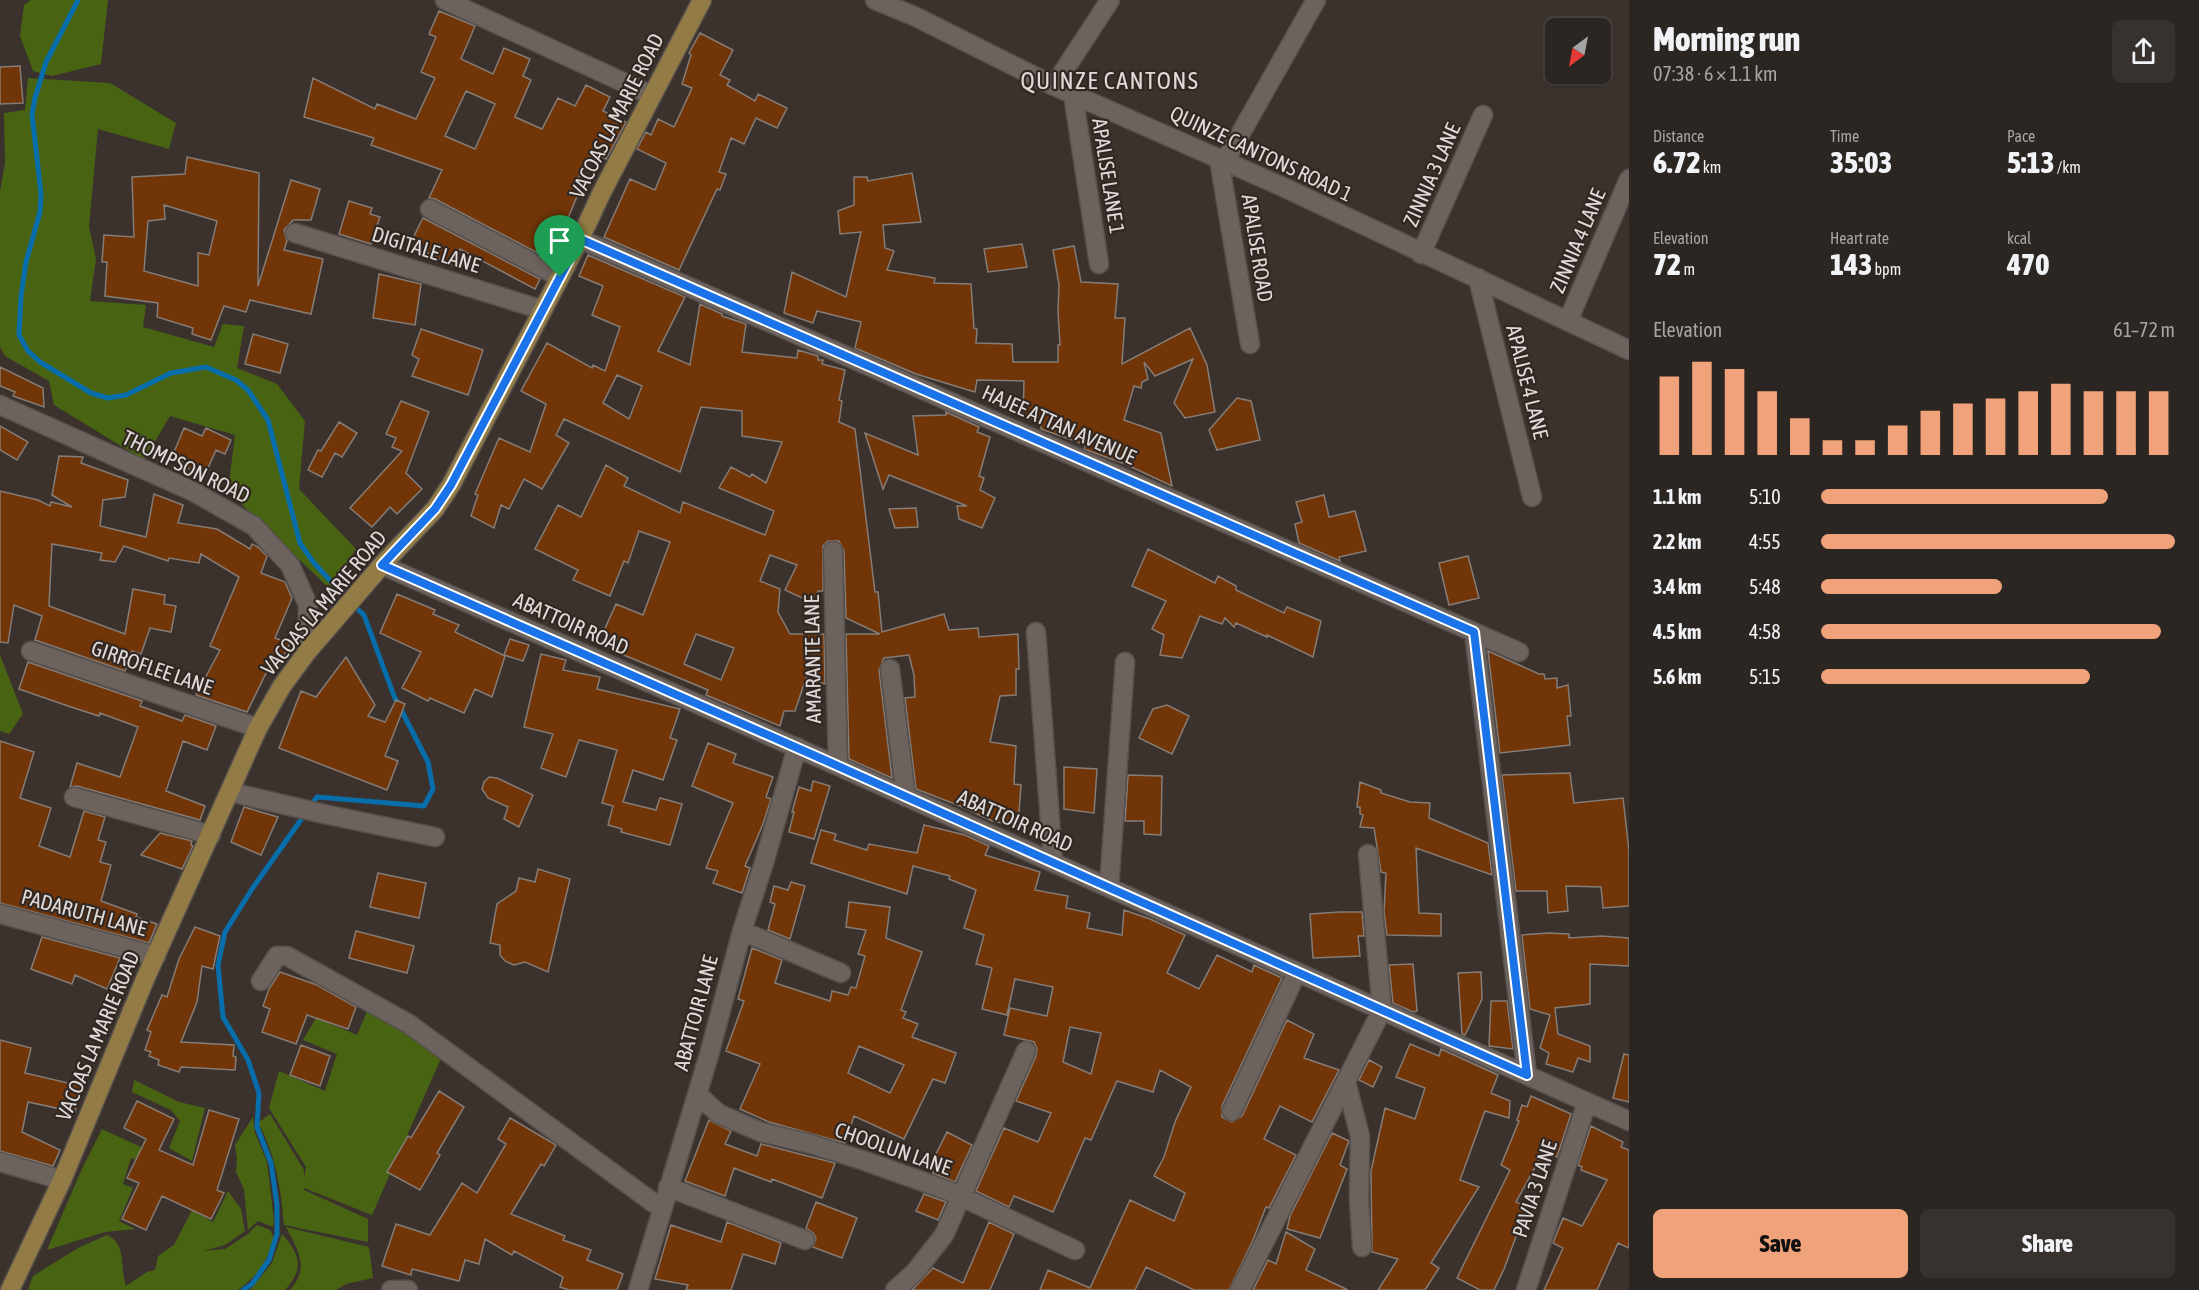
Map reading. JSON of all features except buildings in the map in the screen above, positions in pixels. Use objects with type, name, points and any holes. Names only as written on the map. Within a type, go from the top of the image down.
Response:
[{"type":"main road","name":"VACOAS LA MARIE ROAD","points":[[10,1290],[62,1180],[156,956],[258,728],[282,686],[307,652],[382,565],[435,509],[451,485],[702,0]]},
{"type":"street","points":[[445,0],[651,95]]},
{"type":"street","name":"QUINZE CANTONS ROAD 1","points":[[875,0],[914,16],[1054,86],[1222,160],[1629,350]]},
{"type":"street","points":[[1054,86],[1110,0]]},
{"type":"street","points":[[1222,160],[1316,0]]},
{"type":"street","name":"APALISE LANE 1","points":[[1072,93],[1099,264]]},
{"type":"street","name":"ZINNIA 3 LANE","points":[[1421,254],[1483,115]]},
{"type":"street","name":"APALISE ROAD","points":[[1222,160],[1250,344]]},
{"type":"street","name":"ZINNIA 4 LANE","points":[[1568,321],[1629,179]]},
{"type":"street","points":[[430,209],[560,277]]},
{"type":"street","name":"DIGITALE LANE","points":[[295,233],[543,310]]},
{"type":"street","name":"HAJEE ATTAN AVENUE","points":[[580,239],[1519,652]]},
{"type":"street","name":"APALISE 4 LANE","points":[[1478,278],[1532,496]]},
{"type":"street","name":"THOMPSON ROAD","points":[[0,405],[194,492],[254,526],[290,565],[308,605],[307,652]]},
{"type":"street","name":"AMARANTE LANE","points":[[833,551],[838,766]]},
{"type":"street","name":"ABATTOIR ROAD","points":[[382,565],[797,747],[1629,1121]]},
{"type":"street","points":[[1036,632],[1053,862]]},
{"type":"street","points":[[1474,632],[1527,1075]]},
{"type":"street","name":"GIRROFLEE LANE","points":[[31,651],[258,728]]},
{"type":"street","points":[[1109,887],[1125,662]]},
{"type":"street","points":[[890,669],[906,796]]},
{"type":"street","name":"ABATTOIR LANE","points":[[638,1290],[797,747]]},
{"type":"street","points":[[230,792],[435,837]]},
{"type":"street","points":[[74,797],[211,835]]},
{"type":"street","points":[[1240,1290],[1382,1010],[1368,854]]},
{"type":"street","name":"PADARUTH LANE","points":[[0,914],[156,956]]},
{"type":"street","points":[[742,931],[841,973]]},
{"type":"street","points":[[261,981],[277,956],[287,956],[409,1024],[662,1209]]},
{"type":"street","points":[[1232,1111],[1297,972]]},
{"type":"street","points":[[895,1290],[915,1272],[944,1235],[1026,1051]]},
{"type":"street","points":[[1346,1082],[1360,1136],[1359,1200],[1362,1247]]},
{"type":"street","name":"CHOOLUN LANE","points":[[697,1094],[718,1114],[761,1132],[811,1144],[865,1161],[959,1197],[1075,1250]]},
{"type":"street","name":"PAVIA 3 LANE","points":[[1526,1290],[1587,1102]]},
{"type":"street","points":[[0,1162],[62,1180]]},
{"type":"street","points":[[668,1187],[804,1240]]},
{"type":"street","points":[[391,1290],[408,1290]]},
{"type":"green space","points":[[31,0],[108,0],[101,64],[52,76],[33,71],[20,36],[24,5]]},
{"type":"green space","points":[[28,78],[110,83],[176,123],[169,149],[98,129],[89,227],[96,259],[90,301],[146,305],[143,327],[214,347],[223,324],[244,326],[237,368],[277,384],[305,421],[299,489],[356,549],[330,589],[228,491],[235,435],[170,416],[144,460],[54,405],[49,381],[5,356],[0,347],[0,192],[5,163],[4,113],[25,110]]},
{"type":"green space","points":[[0,655],[23,714],[9,734],[0,731]]},
{"type":"green space","points":[[369,1007],[442,1056],[372,1215],[304,1188],[368,1219],[368,1242],[284,1225],[277,1172],[258,1123],[270,1114],[304,1170],[304,1179],[306,1167],[269,1108],[279,1071],[325,1091],[337,1054],[303,1040],[316,1018],[357,1035]]},
{"type":"green space","points":[[134,1080],[179,1102],[205,1108],[192,1161],[169,1148],[180,1121],[171,1110],[132,1092]]},
{"type":"green space","points":[[253,1117],[255,1133],[267,1162],[274,1221],[273,1227],[258,1221],[248,1230],[244,1189],[236,1172],[235,1145]]},
{"type":"green space","points":[[102,1129],[154,1153],[148,1164],[131,1158],[123,1184],[133,1188],[119,1221],[135,1229],[105,1232],[47,1250],[81,1171]]},
{"type":"green space","points":[[228,1191],[241,1209],[245,1231],[225,1245],[203,1251],[225,1249],[257,1225],[270,1230],[274,1238],[261,1267],[238,1290],[28,1290],[33,1276],[78,1248],[107,1235],[118,1245],[126,1286],[147,1272],[155,1270],[158,1256],[174,1245],[192,1210],[213,1222]]},
{"type":"green space","points":[[286,1227],[369,1247],[373,1278],[346,1284],[336,1290],[290,1290],[300,1274],[301,1266],[298,1251]]},
{"type":"green space","points":[[282,1234],[296,1255],[298,1268],[296,1275],[285,1290],[250,1290],[272,1263]]},
{"type":"waterway","points":[[78,0],[46,62],[32,114],[41,194],[40,212],[26,262],[19,335],[28,351],[40,362],[91,393],[108,398],[126,395],[171,373],[206,367],[236,380],[248,390],[268,420],[300,543],[314,563],[347,599]]},
{"type":"waterway","points":[[243,1290],[252,1284],[269,1260],[277,1234],[277,1205],[271,1163],[257,1127],[259,1093],[248,1060],[223,1017],[218,965],[225,932],[252,889],[317,797],[424,806],[433,789],[428,762],[394,696],[364,615],[353,605]]},
{"type":"district","name":"QUINZE CANTONS","points":[[1110,81]]},
{"type":"route","points":[[580,239],[1474,632],[1527,1075],[820,758],[382,565],[435,509],[451,485],[560,277],[580,239]]}]
